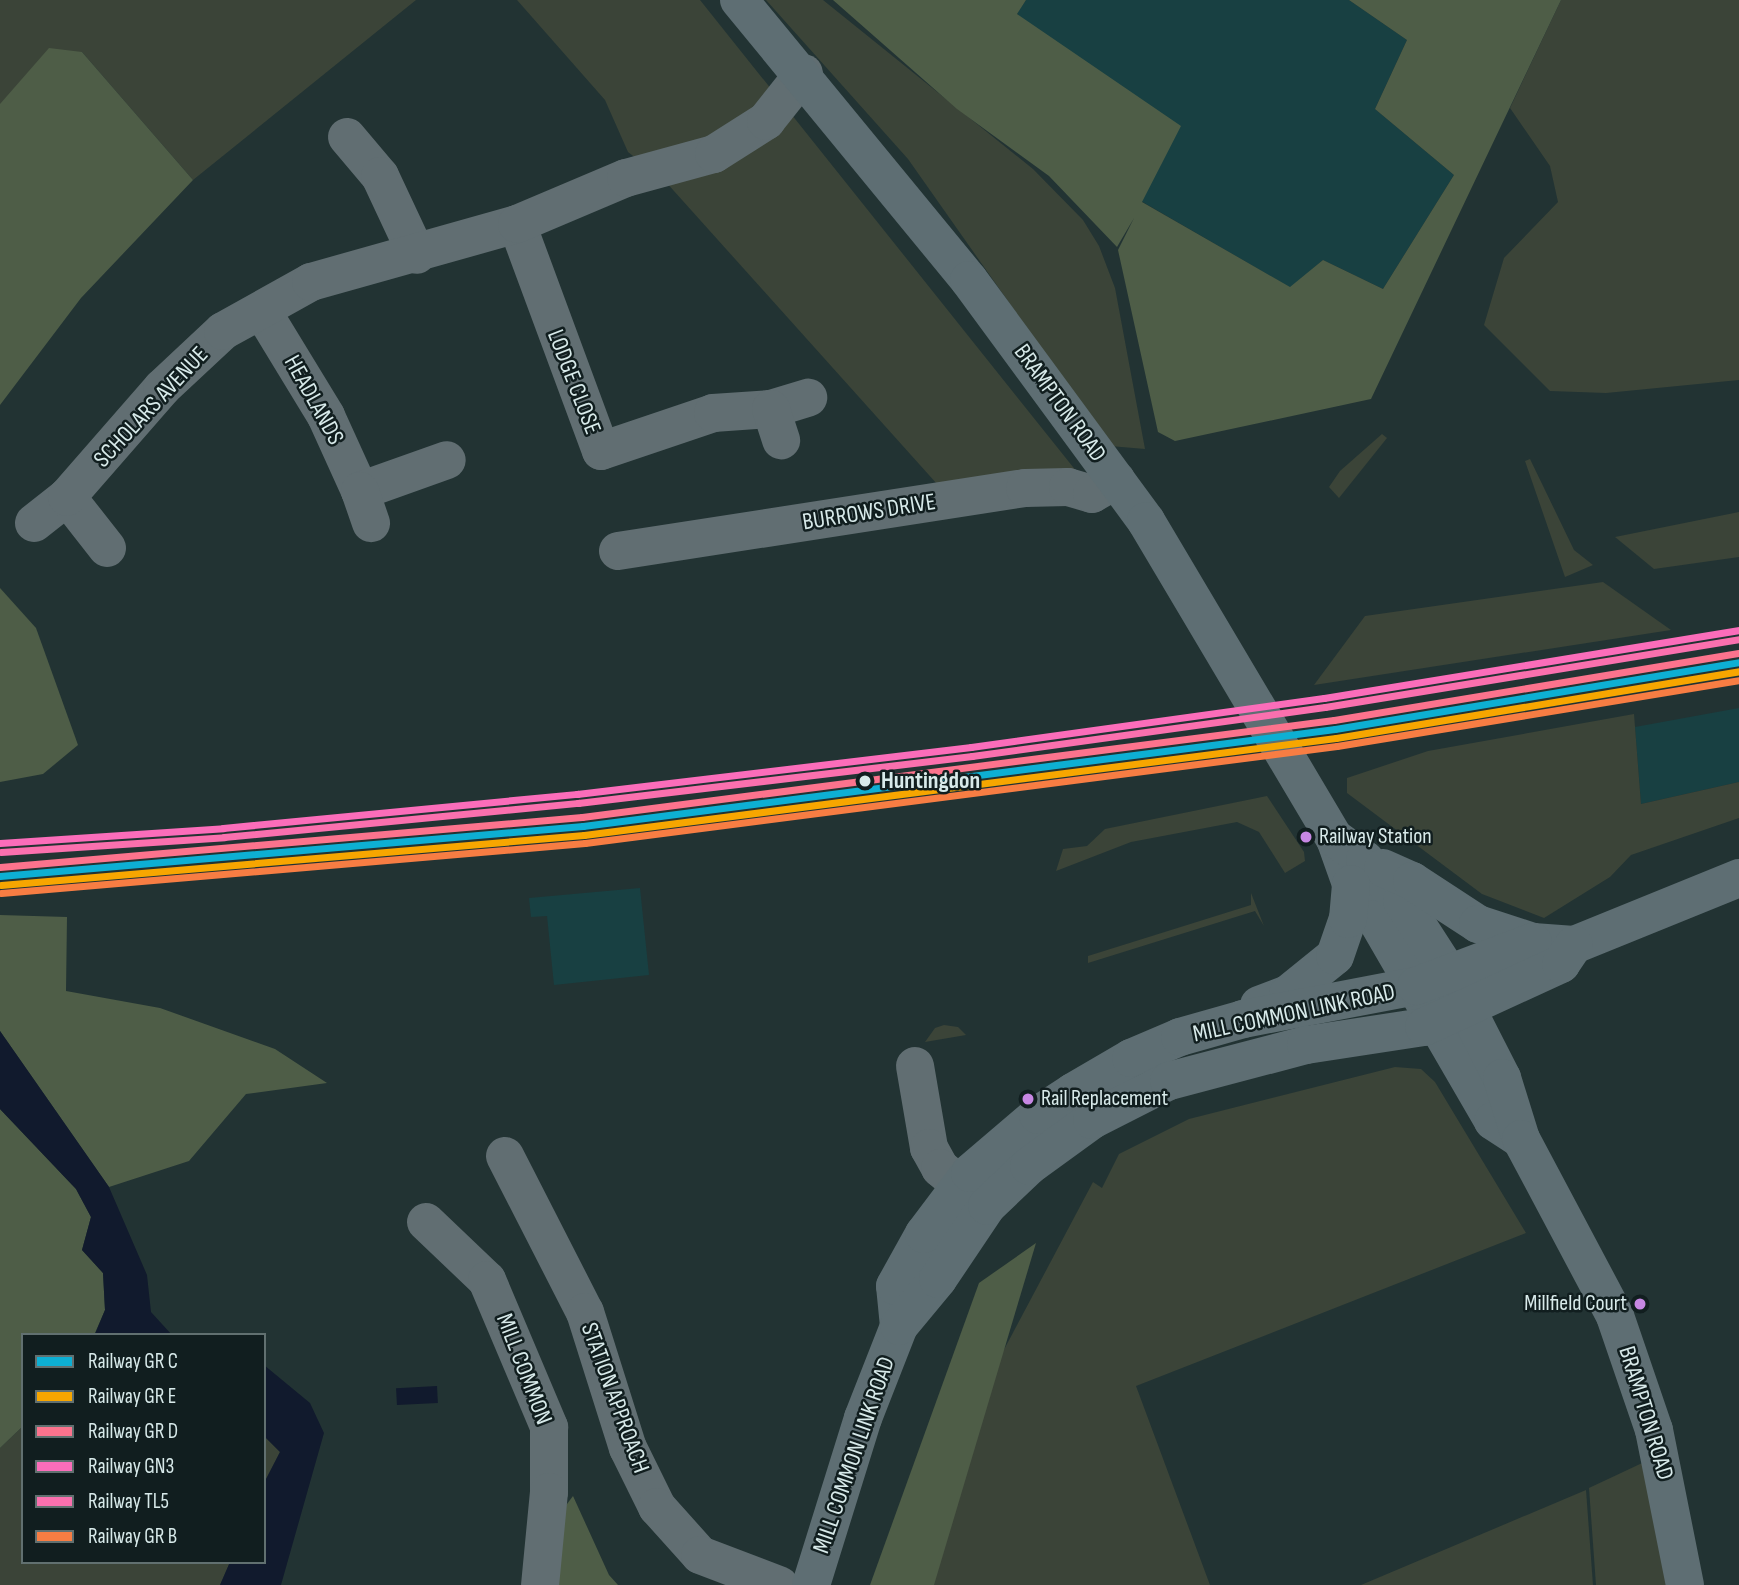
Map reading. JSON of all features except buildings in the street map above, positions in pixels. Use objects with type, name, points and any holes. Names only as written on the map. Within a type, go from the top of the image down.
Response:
[{"type":"main road","name":"BRAMPTON ROAD","points":[[739,0],[804,74],[969,280],[1116,480],[1175,568],[1314,808],[1350,861],[1402,901],[1433,980],[1453,1015],[1493,1121],[1521,1139],[1615,1315],[1641,1383],[1667,1478],[1685,1585]]},
{"type":"main road","points":[[1242,1019],[1250,1009],[1306,982],[1335,956],[1348,919],[1350,861],[1412,881],[1479,924],[1533,942],[1574,945],[1739,878]]},
{"type":"main road","name":"MILL COMMON LINK ROAD","points":[[974,1195],[1038,1115],[1096,1079],[1180,1037],[1242,1019],[1433,980],[1533,942]]},
{"type":"main road","name":"MILL COMMON LINK ROAD","points":[[811,1585],[863,1418],[899,1326],[895,1286],[924,1234],[974,1195],[1029,1166],[1092,1120],[1169,1082],[1307,1045],[1453,1015],[1561,964],[1574,945]]},
{"type":"street","name":"SCHOLARS AVENUE","points":[[34,523],[67,497],[162,388],[223,331],[312,282],[417,255],[517,224],[626,178],[714,154],[766,121],[804,74]]},
{"type":"street","points":[[347,137],[367,185],[417,255]]},
{"type":"street","name":"LODGE CLOSE","points":[[517,224],[607,465],[713,413],[776,424],[807,398]]},
{"type":"street","name":"HEADLANDS","points":[[262,311],[326,416],[366,507],[447,460]]},
{"type":"street","name":"BURROWS DRIVE","points":[[618,551],[1025,488],[1068,486],[1091,494],[1116,480]]},
{"type":"street","points":[[67,497],[107,548]]},
{"type":"street","points":[[915,1066],[929,1148],[940,1168],[974,1195]]},
{"type":"street","name":"STATION APPROACH","points":[[505,1156],[585,1312],[628,1448],[657,1507],[701,1555],[779,1585]]},
{"type":"street","name":"MILL COMMON","points":[[426,1222],[487,1280],[549,1427],[551,1472],[540,1585]]},
{"type":"shaded area","points":[[1026,0],[1349,0],[1407,40],[1375,109],[1454,175],[1383,289],[1323,260],[1291,288],[1141,201],[1017,13]]},
{"type":"shaded area","points":[[1739,708],[1739,782],[1641,804],[1635,727]]},
{"type":"shaded area","points":[[640,888],[649,975],[554,985],[547,916],[531,917],[529,898]]},
{"type":"shaded area","points":[[0,1031],[109,1187],[147,1275],[151,1312],[170,1333],[95,1333],[105,1310],[103,1273],[82,1250],[91,1217],[76,1189],[0,1109]]},
{"type":"shaded area","points":[[266,1367],[310,1403],[324,1433],[281,1585],[220,1585],[229,1564],[266,1564],[266,1479],[280,1452],[266,1438]]},
{"type":"shaded area","points":[[437,1386],[438,1403],[397,1405],[396,1388]]},
{"type":"green space","points":[[0,0],[416,0],[193,180],[82,52],[0,105]]},
{"type":"green space","points":[[517,0],[700,0],[1077,472],[937,484],[665,181],[628,152],[605,100]]},
{"type":"green space","points":[[766,0],[823,0],[1033,169],[1083,220],[1099,246],[1115,288],[1145,449],[1110,446],[908,159]]},
{"type":"green space","points":[[833,0],[1026,0],[1017,14],[1181,126],[1142,202],[1290,287],[1323,260],[1383,289],[1454,175],[1375,109],[1407,40],[1349,0],[1561,0],[1371,399],[1175,441],[1158,432],[1118,250],[1134,218],[1117,247],[1049,176],[957,109]]},
{"type":"green space","points":[[1561,0],[1739,0],[1739,380],[1606,393],[1550,391],[1484,325],[1504,258],[1558,202],[1550,166],[1510,108]]},
{"type":"green space","points":[[49,48],[82,52],[193,180],[81,298],[0,405],[0,104]]},
{"type":"green space","points":[[1382,434],[1387,438],[1339,498],[1329,487],[1340,471]]},
{"type":"green space","points":[[1530,459],[1574,550],[1593,565],[1565,577],[1525,461]]},
{"type":"green space","points":[[1739,512],[1739,557],[1654,569],[1615,537]]},
{"type":"green space","points":[[1603,582],[1671,630],[1314,685],[1365,616]]},
{"type":"green space","points":[[0,588],[36,628],[78,745],[43,774],[0,782]]},
{"type":"green space","points":[[1634,714],[1641,804],[1739,782],[1739,818],[1631,855],[1610,877],[1544,918],[1482,894],[1347,793],[1347,778],[1428,751]]},
{"type":"green space","points":[[1267,796],[1304,852],[1305,861],[1285,873],[1259,832],[1237,822],[1131,842],[1056,871],[1063,849],[1087,846],[1105,829]]},
{"type":"green space","points":[[1251,893],[1264,926],[1255,911],[1088,963],[1088,956],[1251,905]]},
{"type":"green space","points":[[0,915],[67,917],[66,991],[160,1008],[275,1049],[327,1083],[246,1094],[189,1161],[109,1187],[0,1031]]},
{"type":"green space","points":[[944,1025],[958,1027],[966,1035],[925,1042],[935,1028]]},
{"type":"green space","points":[[1395,1067],[1421,1069],[1435,1082],[1526,1233],[1136,1386],[1210,1585],[890,1585],[903,1540],[1093,1182],[1102,1188],[1119,1154],[1189,1119]]},
{"type":"green space","points":[[0,1109],[76,1189],[91,1217],[82,1250],[103,1273],[105,1310],[95,1333],[21,1333],[21,1428],[0,1448]]},
{"type":"green space","points":[[1036,1243],[934,1585],[870,1585],[979,1283]]},
{"type":"green space","points":[[21,1428],[21,1564],[229,1564],[220,1585],[0,1585],[0,1448]]},
{"type":"green space","points":[[266,1438],[280,1452],[266,1479]]},
{"type":"green space","points":[[1655,1457],[1678,1585],[1596,1585],[1589,1488]]},
{"type":"green space","points":[[1586,1490],[1593,1585],[1361,1585]]},
{"type":"green space","points":[[573,1496],[609,1575],[618,1585],[552,1585],[552,1524]]},
{"type":"transit line","points":[[0,867],[582,817],[1334,720],[1738,653]]},
{"type":"transit line","points":[[0,876],[583,826],[1335,729],[1739,662]]},
{"type":"transit line","points":[[1,885],[584,835],[1336,738],[1739,671]]},
{"type":"transit line","points":[[1,893],[585,843],[1337,746],[1739,680]]},
{"type":"rail line","name":"GN3","points":[[0,843],[223,828],[577,794],[971,747],[1324,698],[1739,630]]},
{"type":"rail line","name":"TL5","points":[[1,852],[224,837],[578,803],[972,756],[1325,707],[1739,639]]},
{"type":"place","name":"Huntingdon","points":[[865,781]]},
{"type":"place","name":"Railway Station","points":[[1306,837]]},
{"type":"place","name":"Rail Replacement","points":[[1028,1099]]},
{"type":"place","name":"Millfield Court","points":[[1640,1304]]}]
